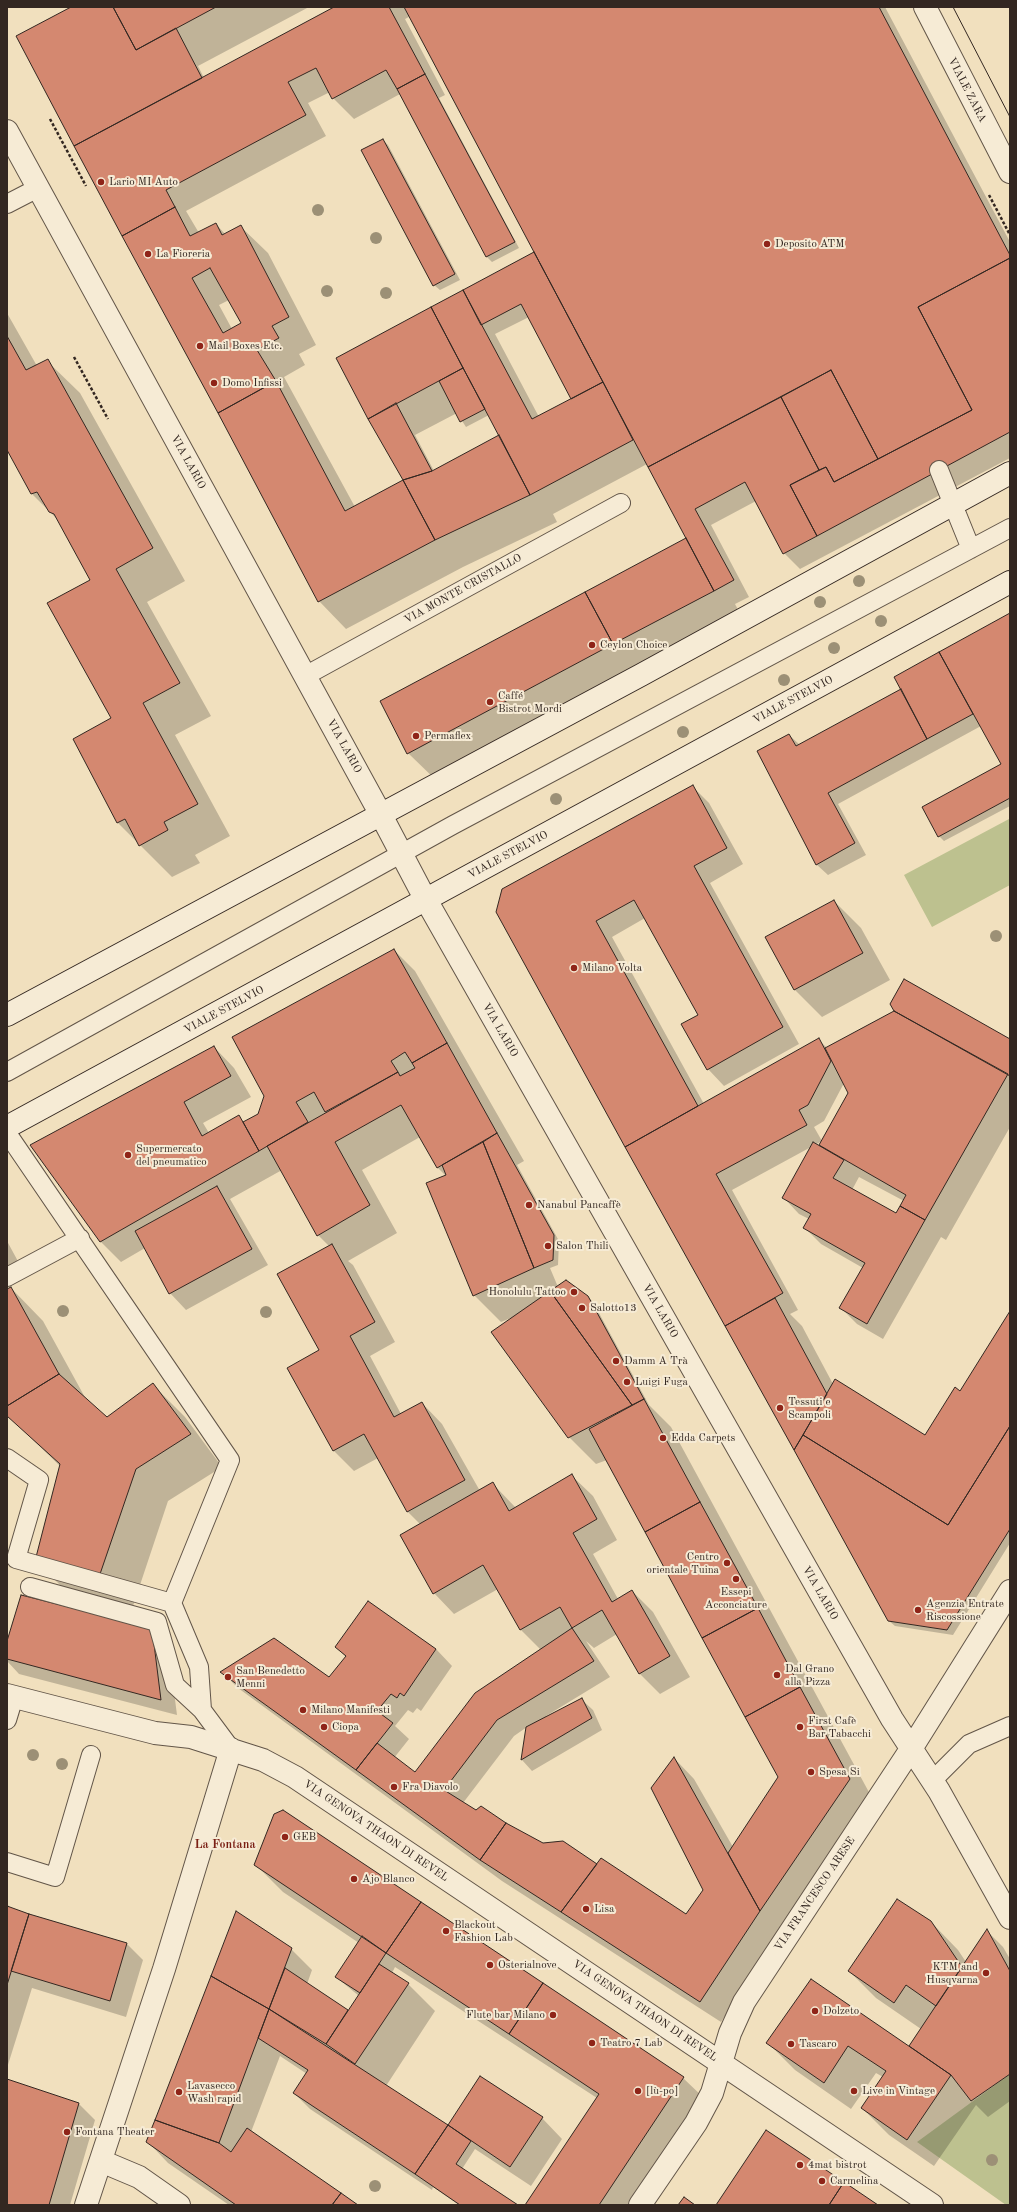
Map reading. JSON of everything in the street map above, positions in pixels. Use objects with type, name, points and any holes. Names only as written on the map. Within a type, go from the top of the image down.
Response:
[{"type":"street","name":"VIALE ZARA","points":[[925,7],[1010,172]]},
{"type":"street","name":"VIA LARIO","points":[[7,131],[382,815],[425,900],[892,1719],[932,1781],[1010,1918]]},
{"type":"street","points":[[7,1015],[382,815],[1010,474]]},
{"type":"street","name":"VIALE STELVIO","points":[[7,1127],[1010,582]]},
{"type":"street","name":"VIA FRANCESCO ARESE","points":[[640,2205],[704,2108],[712,2093],[736,2018],[753,1987],[911,1749],[1010,1591]]},
{"type":"street","name":"VIA GENOVA THAON DI REVEL","points":[[10,1696],[155,1733],[191,1737],[263,1760],[295,1777],[932,2205]]},
{"type":"street","points":[[86,2205],[164,1969],[232,1749]]},
{"type":"street","points":[[101,2161],[139,2177],[179,2205]]},
{"type":"lane","points":[[7,204],[38,188]]},
{"type":"lane","points":[[939,470],[971,550]]},
{"type":"lane","name":"VIA MONTE CRISTALLO","points":[[306,676],[621,503]]},
{"type":"lane","points":[[7,1072],[401,853],[1010,528]]},
{"type":"lane","points":[[7,1133],[230,1460],[172,1603],[199,1667],[202,1710]]},
{"type":"lane","points":[[7,1277],[80,1238]]},
{"type":"lane","points":[[7,1458],[39,1480],[16,1559],[172,1603]]},
{"type":"lane","points":[[30,1587],[157,1622],[175,1685],[202,1710],[232,1749]]},
{"type":"lane","points":[[7,1720],[10,1696]]},
{"type":"lane","points":[[932,1781],[969,1744],[1010,1726]]},
{"type":"lane","points":[[7,1862],[55,1877],[91,1755]]},
{"type":"path","points":[[50,119],[86,186]]},
{"type":"path","points":[[989,195],[1010,236]]},
{"type":"path","points":[[74,357],[108,419]]},
{"type":"green space","points":[[1009,819],[1010,885],[932,927],[904,875]]},
{"type":"green space","points":[[1010,2074],[1010,2205],[1006,2205],[917,2142]]},
{"type":"building","points":[[71,7],[113,7],[136,50],[176,28],[202,78],[74,146],[16,36]]},
{"type":"building","points":[[113,7],[216,7],[136,50]]},
{"type":"building","points":[[334,7],[389,7],[425,74],[397,89],[386,70],[332,99],[316,68],[288,82],[306,115],[166,190],[175,207],[122,236],[74,146]]},
{"type":"building","name":"Deposito ATM","points":[[404,7],[879,7],[1010,255],[1010,258],[918,307],[972,410],[878,459],[831,370],[648,467]]},
{"type":"building","points":[[425,74],[515,242],[486,257],[397,89]]},
{"type":"building","points":[[383,139],[455,274],[433,286],[361,150]]},
{"type":"building","points":[[175,207],[190,236],[216,223],[222,235],[241,225],[289,317],[272,326],[279,338],[257,350],[276,381],[218,413],[122,236]],"holes":[[[210,268],[241,323],[223,333],[192,278]]]},
{"type":"building","points":[[534,252],[603,382],[571,399],[521,304],[481,325],[463,290]]},
{"type":"building","points":[[1010,258],[1010,432],[817,536],[790,485],[826,467],[834,482],[972,410],[918,307]]},
{"type":"building","points":[[463,290],[532,419],[603,382],[633,440],[530,495],[431,307]]},
{"type":"building","points":[[431,307],[463,368],[368,419],[336,358]]},
{"type":"building","points":[[7,336],[26,370],[48,359],[153,548],[116,569],[180,683],[143,703],[198,804],[164,822],[168,830],[139,846],[125,819],[117,823],[73,739],[111,718],[47,603],[90,580],[54,514],[49,512],[37,492],[31,494],[7,450]]},
{"type":"building","points":[[463,368],[485,409],[460,422],[439,381]]},
{"type":"building","points":[[831,370],[878,459],[834,482],[826,467],[819,470],[781,397]]},
{"type":"building","points":[[276,381],[345,511],[403,480],[435,540],[318,602],[218,413]]},
{"type":"building","points":[[781,397],[819,470],[790,485],[817,536],[783,554],[745,482],[695,509],[734,580],[714,591],[648,467]]},
{"type":"building","points":[[396,403],[432,471],[403,480],[368,419]]},
{"type":"building","points":[[499,435],[530,495],[435,540],[403,480],[432,471]]},
{"type":"building","points":[[686,538],[714,591],[613,644],[585,592]]},
{"type":"building","points":[[585,592],[613,644],[407,754],[380,701]]},
{"type":"building","points":[[1010,613],[1010,798],[938,837],[922,807],[1001,764],[939,652]]},
{"type":"building","points":[[939,652],[973,714],[927,739],[894,677]]},
{"type":"building","points":[[901,689],[927,739],[828,793],[855,843],[816,865],[757,751],[789,734],[796,746]]},
{"type":"building","name":"Milano Volta","points":[[693,785],[727,848],[694,866],[783,1027],[707,1070],[681,1024],[698,1015],[634,900],[596,921],[698,1106],[625,1147],[496,912],[502,889]]},
{"type":"building","points":[[834,900],[863,953],[794,990],[765,937]]},
{"type":"building","points":[[394,949],[447,1043],[412,1063],[405,1052],[391,1061],[398,1072],[325,1112],[314,1092],[296,1102],[308,1122],[259,1151],[243,1122],[258,1114],[264,1096],[232,1037]]},
{"type":"building","points":[[904,979],[1010,1039],[1010,1076],[894,1011],[890,1004]]},
{"type":"building","points":[[894,1011],[1008,1074],[925,1220],[900,1206],[906,1195],[819,1145],[848,1093],[825,1048]]},
{"type":"building","points":[[819,1038],[831,1061],[808,1105],[799,1110],[807,1125],[716,1174],[783,1293],[725,1326],[625,1147]]},
{"type":"building","points":[[447,1043],[497,1133],[437,1168],[401,1105],[335,1142],[370,1205],[317,1236],[267,1146],[398,1072],[400,1076],[415,1068],[412,1063]]},
{"type":"building","points":[[214,1046],[231,1076],[184,1102],[202,1136],[239,1115],[259,1151],[100,1242],[30,1145]]},
{"type":"building","points":[[497,1133],[554,1235],[553,1260],[534,1268],[483,1142]]},
{"type":"building","points":[[483,1142],[534,1268],[473,1296],[426,1183],[446,1175],[442,1165]]},
{"type":"building","points":[[813,1142],[844,1160],[833,1178],[896,1213],[900,1206],[925,1220],[867,1324],[839,1308],[865,1263],[803,1228],[811,1214],[782,1198]]},
{"type":"building","points":[[217,1186],[252,1249],[169,1294],[135,1231]]},
{"type":"building","points":[[332,1244],[375,1322],[350,1336],[394,1417],[422,1402],[465,1480],[407,1512],[364,1434],[333,1451],[287,1368],[319,1350],[277,1274]]},
{"type":"building","points":[[566,1280],[588,1296],[644,1399],[632,1405],[550,1291]]},
{"type":"building","points":[[11,1287],[59,1374],[7,1406],[7,1289]]},
{"type":"building","points":[[550,1291],[632,1405],[568,1438],[491,1332]]},
{"type":"building","points":[[775,1298],[827,1394],[794,1450],[725,1326]]},
{"type":"building","points":[[1010,1311],[1010,1426],[948,1525],[803,1435],[835,1379],[925,1435],[955,1387],[960,1391]]},
{"type":"building","points":[[59,1374],[107,1417],[153,1383],[191,1434],[136,1469],[99,1577],[35,1561],[60,1464],[7,1416],[7,1406]]},
{"type":"building","points":[[644,1399],[700,1502],[645,1532],[589,1429]]},
{"type":"building","points":[[1010,1426],[1010,1529],[947,1630],[888,1621],[794,1450],[803,1435],[948,1525]]},
{"type":"building","points":[[572,1474],[597,1519],[573,1533],[612,1602],[632,1590],[670,1656],[639,1674],[602,1610],[572,1628],[560,1607],[520,1630],[483,1565],[433,1594],[400,1535],[493,1482],[509,1511]]},
{"type":"building","points":[[700,1502],[758,1608],[702,1638],[645,1532]]},
{"type":"building","points":[[21,1595],[152,1628],[161,1700],[7,1659],[7,1641]]},
{"type":"building","points":[[368,1601],[436,1649],[404,1696],[400,1693],[397,1698],[391,1694],[377,1711],[393,1723],[356,1770],[220,1672],[274,1638],[329,1677],[346,1656],[335,1647]]},
{"type":"building","points":[[758,1608],[800,1687],[745,1717],[702,1638]]},
{"type":"building","points":[[572,1628],[594,1661],[497,1720],[444,1790],[476,1810],[481,1806],[506,1823],[480,1860],[356,1770],[377,1743],[415,1772],[475,1693]]},
{"type":"building","points":[[800,1687],[850,1779],[760,1911],[728,1853],[778,1777],[745,1717]]},
{"type":"building","points":[[582,1698],[592,1718],[521,1760],[526,1727]]},
{"type":"building","points":[[674,1757],[760,1911],[700,2002],[561,1912],[601,1858],[686,1914],[703,1890],[651,1788]]},
{"type":"building","points":[[283,1810],[421,1902],[386,1953],[254,1865],[274,1814]]},
{"type":"building","points":[[506,1823],[543,1843],[563,1841],[597,1864],[561,1912],[480,1860]]},
{"type":"building","points":[[897,1899],[931,1921],[962,1967],[936,2006],[906,1985],[894,2003],[848,1971]]},
{"type":"building","points":[[421,1902],[543,1983],[509,2034],[386,1953]]},
{"type":"building","points":[[7,1906],[29,1914],[7,1985]]},
{"type":"building","points":[[236,1911],[292,1948],[269,2009],[211,1976]]},
{"type":"building","points":[[29,1914],[127,1943],[110,2001],[11,1971]]},
{"type":"building","points":[[987,1929],[1010,1971],[1010,2074],[971,2101],[951,2075],[909,2046]]},
{"type":"building","points":[[362,1936],[386,1953],[360,1993],[335,1977]]},
{"type":"building","points":[[379,1964],[409,1983],[355,2064],[326,2044]]},
{"type":"building","points":[[285,1968],[348,2010],[326,2044],[269,2009]]},
{"type":"building","points":[[211,1976],[269,2009],[219,2143],[155,2120]]},
{"type":"building","points":[[811,1979],[951,2075],[907,2140],[861,2108],[886,2071],[848,2046],[824,2083],[766,2043]]},
{"type":"building","points":[[543,1983],[684,2077],[599,2205],[525,2205],[599,2094],[509,2034]]},
{"type":"building","points":[[269,2009],[448,2125],[415,2174],[293,2093],[308,2070],[258,2038]]},
{"type":"building","points":[[480,2076],[543,2117],[510,2167],[448,2125]]},
{"type":"building","points":[[7,2079],[79,2103],[49,2205],[7,2205]]},
{"type":"building","points":[[155,2120],[219,2143],[231,2152],[247,2128],[341,2193],[332,2205],[236,2205],[146,2142]]},
{"type":"building","points":[[448,2125],[471,2141],[456,2164],[518,2205],[460,2205],[415,2174]]},
{"type":"building","points":[[766,2130],[844,2182],[829,2205],[716,2205]]},
{"type":"building","points":[[844,2182],[878,2205],[829,2205]]},
{"type":"building","points":[[341,2193],[358,2205],[332,2205]]},
{"type":"building","points":[[684,2197],[695,2205],[678,2205]]},
{"type":"tram line","points":[[953,7],[1010,117]]},
{"type":"place","name":"Lario MI Auto","points":[[101,182]]},
{"type":"place","name":"Deposito ATM","points":[[767,244]]},
{"type":"place","name":"La Fioreria","points":[[148,254]]},
{"type":"place","name":"Mail Boxes Etc.","points":[[200,346]]},
{"type":"place","name":"Domo Infissi","points":[[214,383]]},
{"type":"place","name":"Ceylon Choice","points":[[592,645]]},
{"type":"place","name":"Caffé Bistrot Mordi","points":[[490,702]]},
{"type":"place","name":"Permaflex","points":[[416,736]]},
{"type":"place","name":"Milano Volta","points":[[574,968]]},
{"type":"place","name":"Supermercato del pneumatico","points":[[128,1155]]},
{"type":"place","name":"Nanabul Pancaffè","points":[[529,1205]]},
{"type":"place","name":"Salon Thili","points":[[548,1246]]},
{"type":"place","name":"Honolulu Tattoo","points":[[574,1292]]},
{"type":"place","name":"Salotto13","points":[[582,1308]]},
{"type":"place","name":"Damm A Trà","points":[[616,1361]]},
{"type":"place","name":"Luigi Fuga","points":[[627,1382]]},
{"type":"place","name":"Tessuti e Scampoli","points":[[780,1408]]},
{"type":"place","name":"Edda Carpets","points":[[663,1438]]},
{"type":"place","name":"Centro orientale Tuina","points":[[727,1563]]},
{"type":"place","name":"Essepi Acconciature","points":[[736,1579]]},
{"type":"place","name":"Agenzia Entrate Riscossione","points":[[918,1610]]},
{"type":"place","name":"Dal Grano alla Pizza","points":[[777,1675]]},
{"type":"place","name":"San Benedetto Menni","points":[[228,1677]]},
{"type":"place","name":"Milano Manifesti","points":[[303,1710]]},
{"type":"place","name":"Ciopa","points":[[324,1727]]},
{"type":"place","name":"First Cafè Bar Tabacchi","points":[[800,1727]]},
{"type":"place","name":"Spesa Si","points":[[811,1772]]},
{"type":"place","name":"Fra Diavolo","points":[[394,1787]]},
{"type":"place","name":"GEB","points":[[285,1837]]},
{"type":"place","name":"Ajo Blanco","points":[[354,1879]]},
{"type":"place","name":"Lisa","points":[[586,1909]]},
{"type":"place","name":"Blackout Fashion Lab","points":[[446,1931]]},
{"type":"place","name":"Osterialnove","points":[[490,1965]]},
{"type":"place","name":"KTM and Husqvarna","points":[[986,1973]]},
{"type":"place","name":"Dolzeto","points":[[815,2011]]},
{"type":"place","name":"Flute bar Milano","points":[[553,2015]]},
{"type":"place","name":"Teatro 7 Lab","points":[[592,2043]]},
{"type":"place","name":"Tascaro","points":[[791,2044]]},
{"type":"place","name":"[lù-po]","points":[[638,2091]]},
{"type":"place","name":"Live in Vintage","points":[[854,2091]]},
{"type":"place","name":"Lavasecco Wash rapid","points":[[179,2092]]},
{"type":"place","name":"Fontana Theater","points":[[67,2132]]},
{"type":"place","name":"4mat bistrot","points":[[800,2165]]},
{"type":"place","name":"Carmelina","points":[[822,2181]]},
{"type":"district","name":"La Fontana","points":[[225,1845]]}]
